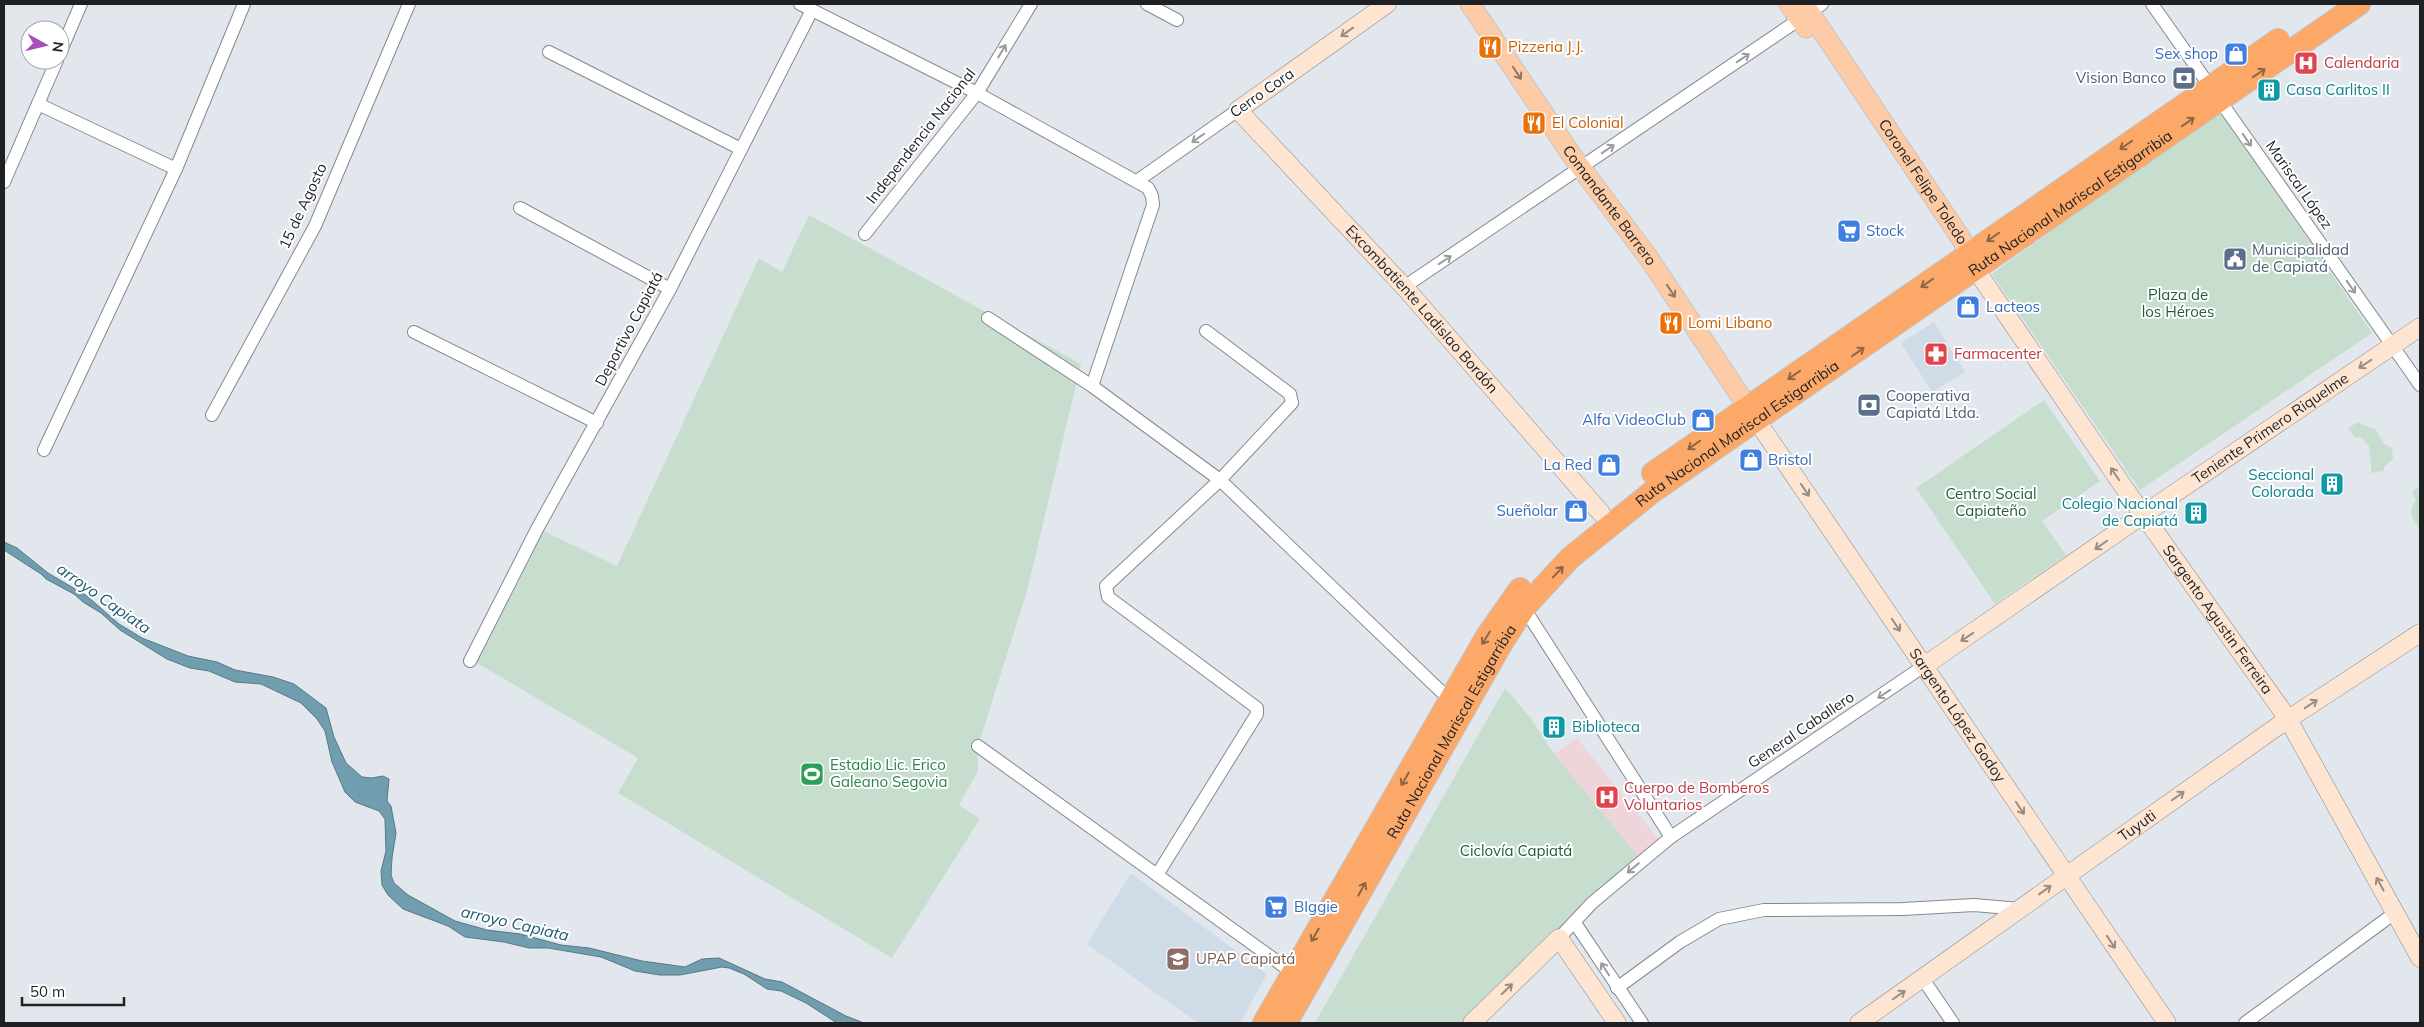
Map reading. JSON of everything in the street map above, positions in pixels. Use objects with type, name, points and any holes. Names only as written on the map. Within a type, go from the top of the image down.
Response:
[{"type":"highway","name":"Ruta Nacional Mariscal Estigarribia","points":[[1264,1023],[1487,636],[1513,598],[1559,548],[1601,512],[1753,414],[2214,94],[2332,4]]},
{"type":"highway","name":"Ruta Nacional Mariscal Estigarribia","points":[[2214,94],[2359,4]]},
{"type":"highway","name":"Ruta Nacional Mariscal Estigarribia","points":[[1286,1023],[1500,646],[1524,608],[1570,558],[1609,525],[1753,414]]},
{"type":"main road","name":"Comandante Barrero","points":[[1470,4],[1581,168],[1648,257],[1753,414]]},
{"type":"main road","name":"Coronel Felipe Toledo","points":[[1805,8],[1955,244],[1972,262]]},
{"type":"street","points":[[70,31],[82,4]]},
{"type":"street","points":[[44,450],[176,169],[244,4]]},
{"type":"street","name":"15 de Agosto","points":[[212,415],[314,226],[409,4]]},
{"type":"street","points":[[800,4],[977,93],[1148,188],[1152,196],[1153,205],[1092,386]]},
{"type":"street","name":"Independencia Nacional","points":[[865,234],[977,93],[1031,4]]},
{"type":"street","points":[[1147,4],[1177,20]]},
{"type":"street","name":"Cerro Cora","points":[[1137,181],[1387,4]]},
{"type":"street","name":"Mariscal López","points":[[2152,4],[2420,385]]},
{"type":"street","points":[[1404,287],[1581,168],[1805,8]]},
{"type":"street","name":"Deportivo Capiatá","points":[[470,661],[537,530],[670,289],[812,10]]},
{"type":"street","points":[[549,52],[741,149]]},
{"type":"street","points":[[4,182],[53,70]]},
{"type":"street","points":[[38,104],[176,169]]},
{"type":"street","name":"Excombatiente Ladislao Bordón","points":[[1238,110],[1404,287],[1601,512]]},
{"type":"street","points":[[520,208],[670,289]]},
{"type":"street","name":"Sargento Agustin Ferreira","points":[[1972,262],[2144,514],[2288,719],[2420,958]]},
{"type":"street","points":[[988,318],[1092,386],[1220,480],[1450,700]]},
{"type":"street","name":"Teniente Primero Riquelme","points":[[1924,666],[2144,514],[2420,328]]},
{"type":"street","points":[[1157,875],[1257,714],[1257,708],[1108,597],[1106,586],[1220,480],[1292,403],[1293,398],[1206,331]]},
{"type":"street","points":[[414,332],[597,423]]},
{"type":"street","name":"Sargento López Godoy","points":[[1753,414],[2167,1023]]},
{"type":"street","points":[[1524,608],[1671,837]]},
{"type":"street","name":"Tuyuti","points":[[1859,1023],[2065,875],[2288,719],[2419,636]]},
{"type":"street","name":"General Caballero","points":[[1559,938],[1592,903],[1671,837],[1924,666]]},
{"type":"street","points":[[978,746],[1293,973]]},
{"type":"street","points":[[1617,988],[1680,942],[1719,919],[1764,910],[1903,909],[1974,905],[2020,909]]},
{"type":"street","points":[[2245,1023],[2396,912]]},
{"type":"street","points":[[1575,922],[1642,1023]]},
{"type":"street","points":[[1472,1023],[1559,938],[1617,1023]]},
{"type":"street","points":[[1923,978],[1953,1023]]},
{"type":"shaded area","name":"Farmacenter","points":[[1934,322],[1965,372],[1932,392],[1901,343]]},
{"type":"shaded area","name":"Cuerpo de Bomberos Voluntarios","points":[[1577,738],[1659,840],[1639,857],[1554,754]]},
{"type":"shaded area","name":"UPAP Capiatá","points":[[1131,873],[1267,974],[1240,1023],[1198,1023],[1087,944]]},
{"type":"green space","name":"Plaza de los Héroes","points":[[2219,109],[2372,333],[2140,490],[1992,274]]},
{"type":"green space","points":[[809,215],[1081,364],[1027,591],[978,746],[978,771],[959,805],[980,819],[892,958],[618,793],[638,758],[472,660],[539,529],[617,566],[759,258],[782,272]]},
{"type":"green space","name":"Centro Social Capiateño","points":[[2044,400],[2100,481],[2042,521],[2066,555],[1995,604],[1916,488]]},
{"type":"green space","points":[[2357,422],[2376,430],[2384,444],[2392,448],[2393,459],[2384,467],[2384,471],[2371,473],[2369,446],[2362,438],[2355,437],[2348,429]]},
{"type":"green space","points":[[2417,487],[2420,491],[2420,532],[2411,513],[2416,501],[2412,493]]},
{"type":"green space","name":"Ciclovía Capiatá","points":[[1505,688],[1530,717],[1554,754],[1639,857],[1465,1023],[1315,1023]]},
{"type":"water","points":[[4,542],[17,548],[48,573],[87,596],[119,624],[142,638],[188,656],[217,662],[235,670],[273,677],[294,684],[326,708],[334,737],[346,763],[362,777],[383,776],[389,779],[387,801],[391,806],[396,833],[391,875],[394,883],[408,895],[455,921],[487,930],[520,934],[561,945],[589,948],[642,961],[685,967],[702,959],[719,958],[765,979],[782,982],[846,1016],[864,1023],[837,1023],[806,1003],[781,991],[767,989],[744,974],[729,968],[722,967],[680,975],[660,975],[635,971],[601,957],[548,948],[529,948],[504,942],[465,937],[448,926],[403,909],[388,895],[382,885],[381,871],[386,851],[385,819],[379,811],[355,802],[345,792],[332,762],[325,731],[317,719],[301,703],[261,684],[235,682],[209,671],[190,668],[167,659],[120,630],[101,613],[74,594],[46,579],[4,550]]},
{"type":"place","name":"Pizzeria J.J.","points":[[1490,47]]},
{"type":"place","name":"Sex shop","points":[[2236,54]]},
{"type":"place","name":"Calendaria","points":[[2306,63]]},
{"type":"place","name":"Vision Banco","points":[[2184,78]]},
{"type":"place","name":"Casa Carlitos II","points":[[2269,90]]},
{"type":"place","name":"El Colonial","points":[[1534,123]]},
{"type":"place","name":"Stock","points":[[1849,231]]},
{"type":"place","name":"Municipalidad de Capiatá","points":[[2235,259]]},
{"type":"place","name":"Lacteos","points":[[1968,307]]},
{"type":"place","name":"Lomi Libano","points":[[1671,323]]},
{"type":"place","name":"Farmacenter","points":[[1936,354]]},
{"type":"place","name":"Cooperativa Capiatá Ltda.","points":[[1869,405]]},
{"type":"place","name":"Alfa VideoClub","points":[[1703,420]]},
{"type":"place","name":"Bristol","points":[[1751,460]]},
{"type":"place","name":"La Red","points":[[1609,465]]},
{"type":"place","name":"Seccional Colorada","points":[[2332,484]]},
{"type":"place","name":"Sueñolar","points":[[1576,511]]},
{"type":"place","name":"Colegio Nacional de Capiatá","points":[[2196,513]]},
{"type":"place","name":"Biblioteca","points":[[1554,727]]},
{"type":"place","name":"Estadio Lic. Erico Galeano Segovia","points":[[812,774]]},
{"type":"place","name":"Cuerpo de Bomberos Voluntarios","points":[[1607,797]]},
{"type":"place","name":"BIggie","points":[[1276,907]]},
{"type":"place","name":"UPAP Capiatá","points":[[1178,959]]},
{"type":"water label","name":"arroyo Capiata","points":[[104,598]]},
{"type":"water label","name":"arroyo Capiata","points":[[515,923]]}]
